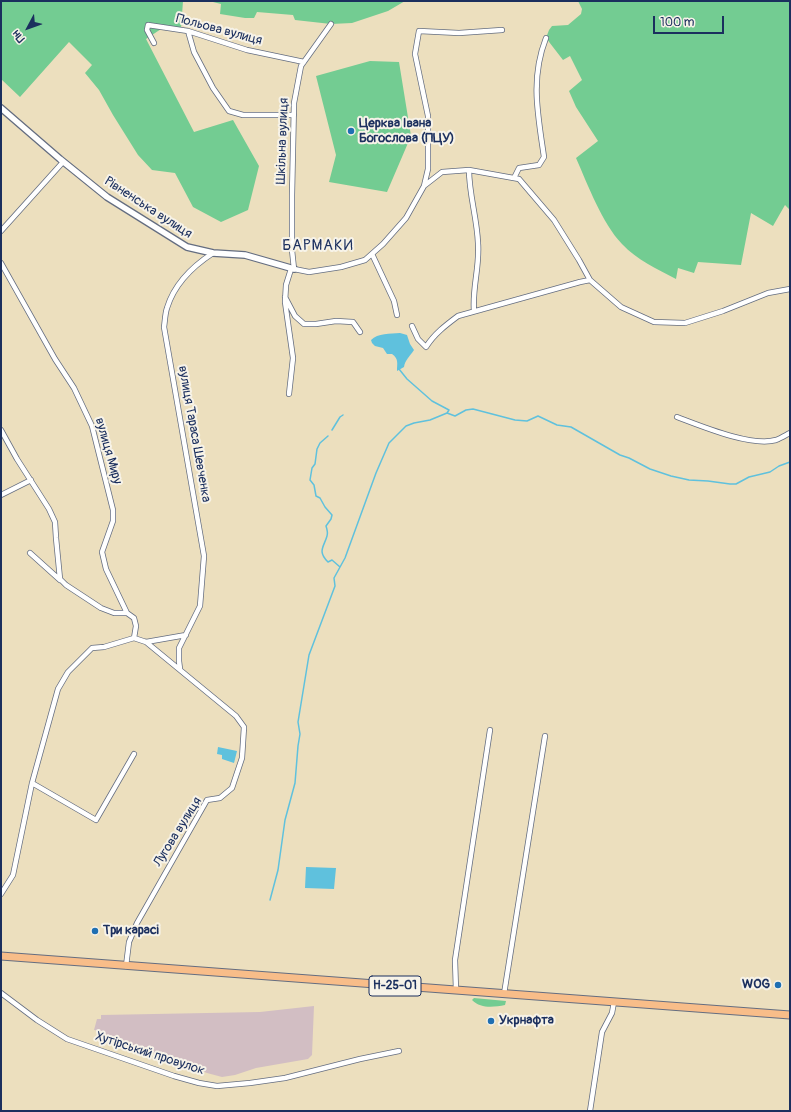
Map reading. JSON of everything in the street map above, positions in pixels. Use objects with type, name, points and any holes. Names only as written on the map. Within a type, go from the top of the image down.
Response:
[{"type":"main road","name":"Н-25-01","points":[[1,956],[790,1015]]},
{"type":"street","name":"Шкільна вулиця","points":[[289,394],[293,358],[285,297],[286,285],[292,269],[294,103],[301,66],[331,24]]},
{"type":"street","name":"Польова вулиця","points":[[154,43],[147,30],[148,25],[188,31],[246,50],[304,62]]},
{"type":"street","points":[[424,186],[428,169],[428,116],[415,54],[419,31],[459,33],[502,30]]},
{"type":"street","points":[[188,31],[194,52],[213,88],[229,111],[243,115],[294,115]]},
{"type":"street","points":[[514,178],[519,168],[539,165],[544,157],[536,106],[536,78],[538,62],[546,38]]},
{"type":"street","name":"Рівненська вулиця","points":[[2,110],[107,198],[187,247],[213,253],[245,255],[292,269],[309,272],[341,267],[365,260],[383,244],[406,218],[424,186],[442,172],[469,170],[519,179],[554,220],[590,280],[621,307],[654,322],[685,323],[723,311],[768,293],[790,289]]},
{"type":"street","points":[[1,231],[63,162]]},
{"type":"street","points":[[469,170],[469,186],[478,242],[478,264],[473,299],[474,311]]},
{"type":"street","name":"вулиця Тараса Шевченка","points":[[180,669],[179,648],[200,606],[204,556],[164,327],[166,309],[173,295],[191,270],[213,253]]},
{"type":"street","points":[[372,254],[394,301],[397,315]]},
{"type":"street","name":"вулиця Миру","points":[[1,263],[55,359],[74,388],[92,426],[113,510],[113,521],[102,552],[106,569],[127,613],[134,618],[136,626],[134,638]]},
{"type":"street","points":[[412,326],[418,340],[426,347],[431,339],[443,327],[458,316],[590,280]]},
{"type":"street","points":[[285,297],[295,316],[304,324],[336,321],[353,322],[360,332]]},
{"type":"street","points":[[677,417],[744,439],[764,441],[776,440],[790,433]]},
{"type":"street","points":[[1,430],[17,459],[49,509],[55,522],[59,574],[63,582]]},
{"type":"street","points":[[1,496],[31,480]]},
{"type":"street","points":[[30,553],[63,582],[102,608],[114,613],[127,613]]},
{"type":"street","points":[[1,894],[13,875],[32,783],[58,689],[68,672],[92,648],[104,647],[134,638],[146,642],[186,635]]},
{"type":"street","name":"Лугова вулиця","points":[[126,966],[129,942],[137,923],[207,800],[220,798],[232,788],[242,758],[244,727],[236,716],[146,642]]},
{"type":"street","points":[[456,990],[455,960],[490,730]]},
{"type":"street","points":[[504,994],[545,736]]},
{"type":"street","points":[[32,783],[96,820],[134,754]]},
{"type":"street","name":"Хутірський провулок","points":[[1,993],[37,1020],[67,1039],[174,1076],[217,1086],[285,1078],[399,1051]]},
{"type":"street","points":[[590,1111],[602,1032],[612,1013],[614,1002]]},
{"type":"shaded area","points":[[314,1006],[312,1055],[308,1059],[256,1068],[235,1075],[222,1077],[115,1040],[113,1045],[99,1040],[99,1031],[94,1030],[97,1019],[101,1019],[101,1015],[260,1012]]},
{"type":"green space","points":[[1,1],[183,1],[181,29],[167,25],[146,39],[194,132],[233,120],[259,166],[248,210],[221,222],[193,207],[175,173],[152,170],[138,155],[99,90],[85,73],[92,65],[69,42],[20,97],[1,79]]},
{"type":"green space","points":[[209,1],[405,1],[388,11],[352,23],[331,24],[295,20],[293,15],[257,12],[254,18],[245,18],[220,14],[221,4]]},
{"type":"green space","points":[[578,1],[790,1],[790,210],[785,205],[773,226],[751,213],[741,265],[698,262],[694,273],[678,268],[676,279],[634,255],[622,244],[608,226],[576,158],[598,141],[576,107],[569,91],[582,80],[570,56],[563,60],[546,38],[552,26],[568,25],[581,14],[582,9]]},
{"type":"green space","points":[[370,61],[399,62],[411,136],[387,192],[329,182],[336,155],[316,76]]},
{"type":"green space","points":[[474,998],[506,1001],[505,1005],[488,1007],[479,1005],[472,1000]]},
{"type":"water","points":[[400,333],[407,335],[414,350],[404,367],[397,371],[396,358],[392,354],[387,354],[383,348],[375,346],[371,340],[381,335]]},
{"type":"water","points":[[218,747],[237,751],[234,763],[222,759],[222,755],[217,754]]},
{"type":"water","points":[[306,867],[336,868],[334,889],[305,888]]},
{"type":"waterway","points":[[399,369],[407,379],[432,401],[449,410],[447,413]]},
{"type":"waterway","points":[[270,900],[278,870],[285,820],[295,783],[300,734],[298,722],[309,655],[335,586],[334,578],[345,558],[376,473],[389,443],[406,426],[430,420],[447,413],[455,416],[466,410],[473,409],[515,420],[527,421],[538,416],[557,425],[571,427],[620,455],[650,469],[689,480],[730,484],[736,484],[749,477],[770,472],[779,466],[790,462]]},
{"type":"waterway","points":[[332,430],[340,417],[343,415]]},
{"type":"waterway","points":[[328,436],[320,443],[317,449],[315,464],[312,468],[310,480],[314,485],[316,496],[320,498],[332,515],[326,526],[327,535],[322,549],[323,555],[328,562],[332,560],[340,567]]},
{"type":"place","name":"Церква Івана Богослова (ПЦУ)","points":[[351,131]]},
{"type":"place","name":"Три карасі","points":[[95,931]]},
{"type":"place","name":"WOG","points":[[778,985]]},
{"type":"place","name":"Укрнафта","points":[[491,1021]]},
{"type":"district","name":"БАРМАКИ","points":[[318,246]]}]
